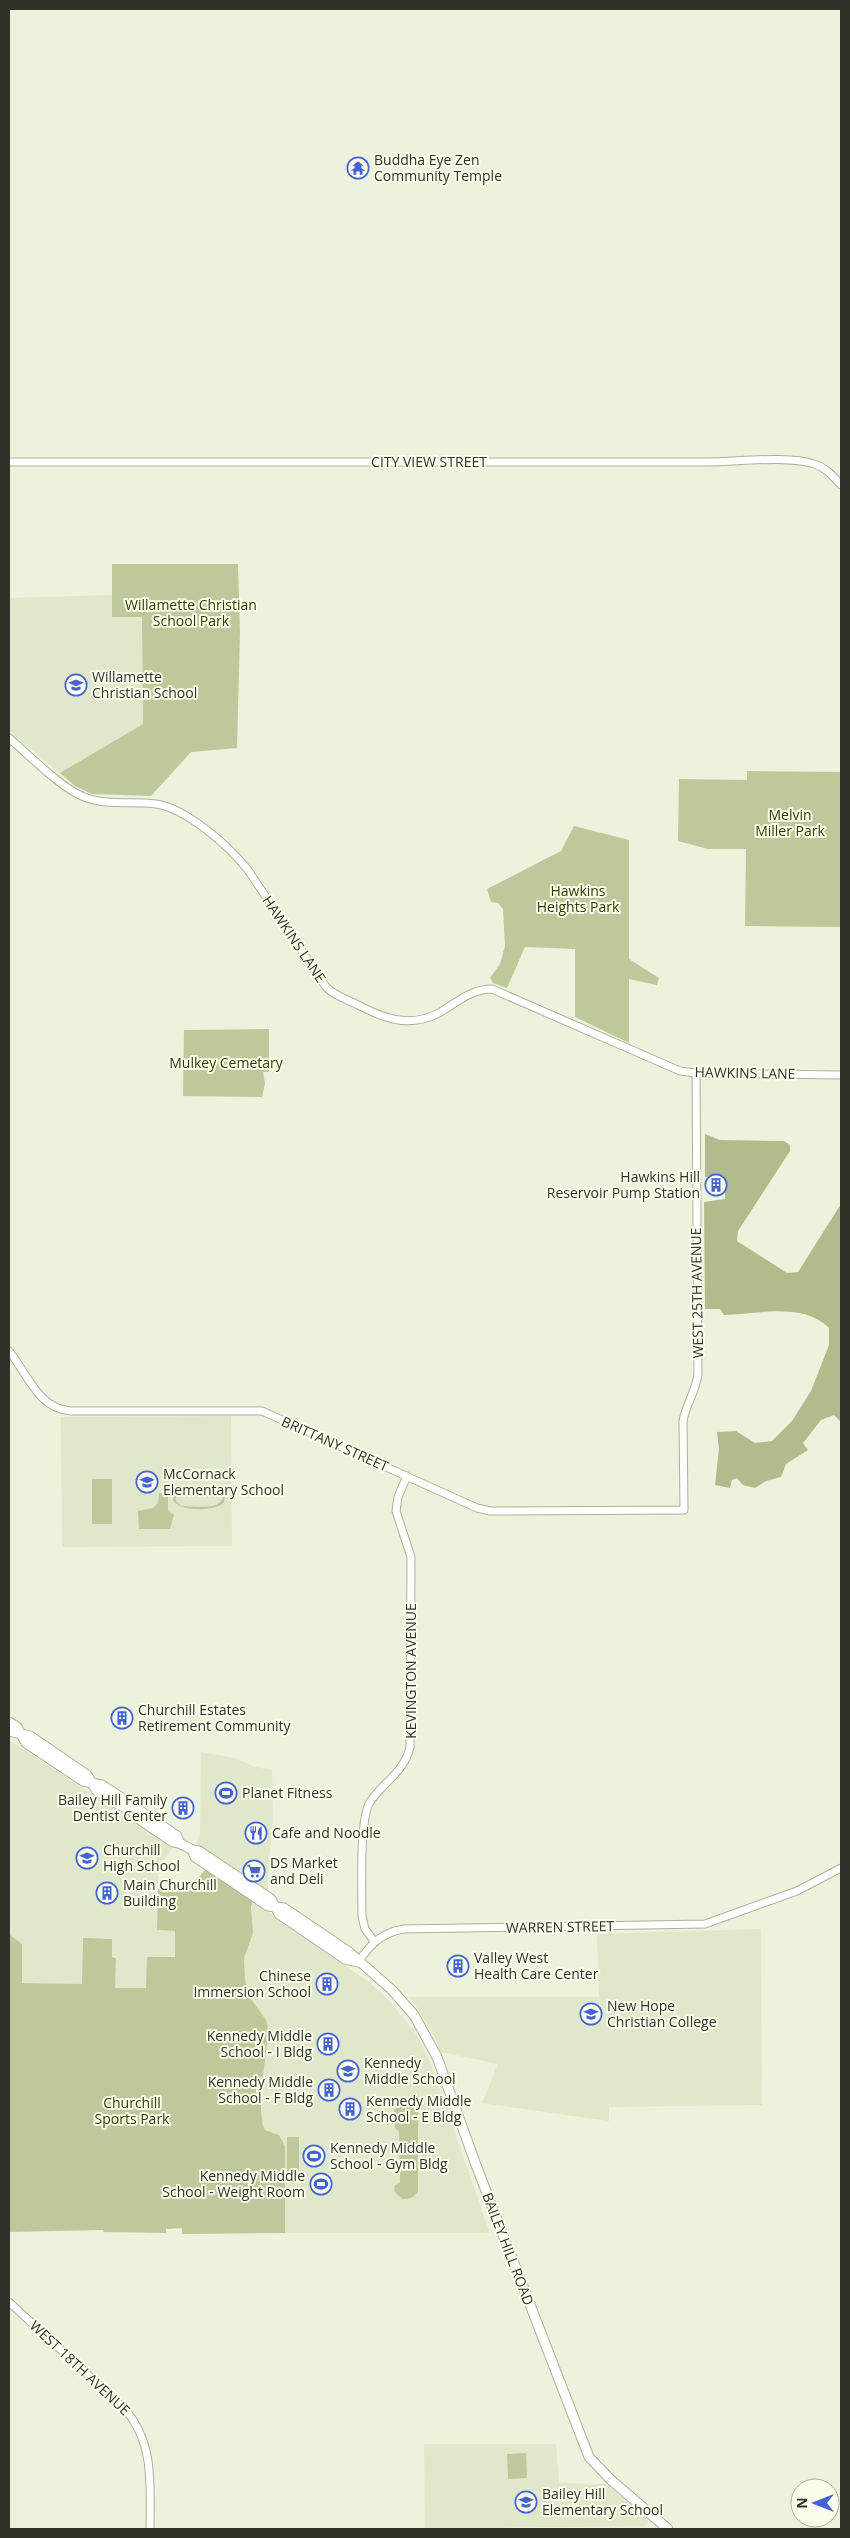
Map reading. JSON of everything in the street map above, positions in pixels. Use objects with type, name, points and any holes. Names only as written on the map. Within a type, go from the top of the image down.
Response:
[{"type":"main road","name":"BAILEY HILL ROAD","points":[[9,1722],[22,1735],[26,1743],[83,1781],[91,1782],[97,1791],[111,1800],[121,1806],[131,1808],[136,1817],[173,1842],[180,1842],[193,1851],[195,1857],[233,1879],[268,1906],[276,1907],[279,1914],[344,1959],[358,1962],[392,1990],[414,2015],[427,2035],[553,2367],[590,2457],[611,2480],[668,2529]]},
{"type":"main road","name":"BAILEY HILL ROAD","points":[[9,1731],[22,1735]]},
{"type":"street","name":"CITY VIEW STREET","points":[[9,462],[708,462],[797,460],[815,464],[825,469],[841,485]]},
{"type":"street","name":"HAWKINS LANE","points":[[9,738],[70,789],[82,796],[104,802],[162,806],[189,817],[239,859],[326,987],[334,994],[370,1011],[394,1020],[416,1021],[438,1013],[476,991],[492,989],[672,1068],[696,1073],[841,1075]]},
{"type":"street","name":"WEST 25TH AVENUE","points":[[684,1510],[683,1421],[685,1410],[694,1393],[698,1374],[696,1073]]},
{"type":"street","name":"BRITTANY STREET","points":[[9,1351],[40,1396],[60,1410],[71,1412],[258,1410],[477,1508],[490,1511],[684,1510]]},
{"type":"street","name":"KEVINGTON AVENUE","points":[[374,1941],[366,1929],[362,1916],[365,1814],[373,1798],[402,1768],[410,1747],[411,1557],[396,1511],[398,1497],[407,1476]]},
{"type":"street","name":"WARREN STREET","points":[[358,1962],[374,1941],[395,1930],[415,1928],[695,1925],[717,1921],[772,1901],[841,1868]]},
{"type":"street","name":"WEST 18TH AVENUE","points":[[9,2302],[123,2407],[138,2427],[146,2444],[149,2461],[150,2529]]},
{"type":"shaded area","name":"Willamette Christian School","points":[[112,595],[142,616],[143,724],[60,773],[9,731],[9,598]]},
{"type":"shaded area","name":"McCornack Elementary School","points":[[231,1416],[232,1546],[62,1547],[61,1417]]},
{"type":"shaded area","name":"Churchill High School","points":[[9,1740],[173,1847],[158,1869],[157,1930],[175,1931],[175,1957],[146,1988],[115,1988],[116,1958],[83,1938],[82,1984],[21,1983],[22,1944],[9,1934]]},
{"type":"shaded area","points":[[201,1752],[235,1758],[255,1767],[272,1770],[273,1820],[268,1891],[196,1844],[200,1834]]},
{"type":"shaded area","name":"Kennedy Middle School","points":[[253,1901],[370,1983],[390,2002],[416,2034],[430,2062],[490,2233],[285,2233],[284,2146],[279,2135],[265,2130],[262,2120],[263,2080],[268,2028],[248,1995],[245,1979],[244,1958]]},
{"type":"shaded area","name":"New Hope Christian College","points":[[761,1929],[762,2105],[609,2107],[609,2121],[482,2103],[498,2064],[441,2052],[432,2031],[410,1997],[599,1997],[597,1934]]},
{"type":"shaded area","name":"Bailey Hill Elementary School","points":[[424,2444],[556,2444],[559,2483],[606,2484],[648,2520],[648,2524],[644,2526],[425,2529]]},
{"type":"green space","name":"Willamette Christian School Park","points":[[112,564],[238,564],[240,633],[237,748],[191,752],[151,796],[92,794],[75,786],[60,773],[143,724],[142,617],[112,617]]},
{"type":"green space","name":"Melvin Miller Park","points":[[747,771],[841,772],[841,927],[745,926],[746,849],[708,849],[678,841],[679,779],[747,780]]},
{"type":"green space","name":"Hawkins Heights Park","points":[[574,826],[629,840],[629,959],[659,978],[657,985],[629,979],[629,1043],[575,1017],[575,949],[525,947],[507,988],[493,983],[490,978],[500,964],[505,946],[503,909],[498,903],[491,902],[487,889],[561,851]]},
{"type":"green space","name":"Mulkey Cemetary","points":[[269,1029],[269,1072],[263,1072],[265,1084],[262,1097],[183,1096],[184,1030]]},
{"type":"green space","points":[[705,1134],[720,1140],[784,1141],[790,1145],[790,1151],[738,1231],[737,1241],[787,1273],[798,1272],[841,1204],[841,1422],[834,1415],[821,1420],[803,1443],[808,1450],[786,1464],[781,1477],[766,1481],[755,1488],[743,1485],[737,1478],[732,1480],[730,1488],[715,1485],[719,1449],[717,1432],[736,1431],[755,1443],[772,1441],[792,1421],[811,1391],[829,1345],[829,1328],[818,1320],[793,1312],[779,1311],[724,1315],[720,1309],[705,1309],[704,1202],[725,1199],[724,1176],[705,1177]]},
{"type":"green space","points":[[92,1479],[112,1479],[112,1524],[92,1524]]},
{"type":"green space","points":[[197,1486],[221,1489],[225,1497],[224,1502],[213,1508],[190,1509],[182,1507],[173,1500],[178,1490],[184,1488]],"holes":[[[216,1489],[223,1497],[217,1504],[206,1507],[182,1506],[176,1501],[176,1495],[181,1490]]]},
{"type":"green space","points":[[159,1493],[168,1494],[168,1511],[174,1515],[170,1529],[139,1529],[138,1511],[153,1508],[158,1503]]},
{"type":"green space","name":"Churchill Sports Park","points":[[206,1868],[253,1901],[251,1907],[253,1933],[244,1958],[245,1979],[248,1995],[266,2020],[268,2028],[261,2110],[265,2130],[279,2135],[285,2146],[285,2233],[182,2234],[182,2228],[166,2229],[166,2233],[104,2232],[103,2230],[9,2232],[9,1934],[22,1944],[22,1983],[82,1984],[83,1938],[112,1939],[112,1957],[116,1958],[115,1988],[146,1988],[147,1957],[175,1957],[175,1931],[157,1930],[158,1889],[173,1889],[186,1886],[197,1879]]},
{"type":"green space","points":[[402,2101],[414,2103],[418,2111],[418,2191],[412,2198],[407,2199],[402,2199],[394,2191],[395,2185],[400,2183],[399,2132],[395,2128],[394,2110]]},
{"type":"green space","points":[[287,2137],[299,2137],[299,2174],[287,2174]]},
{"type":"green space","points":[[526,2453],[527,2478],[508,2479],[507,2454]]},
{"type":"place","name":"Buddha Eye Zen Community Temple","points":[[358,168]]},
{"type":"place","name":"Willamette Christian School","points":[[76,685]]},
{"type":"place","name":"Hawkins Hill Reservoir Pump Station","points":[[716,1185]]},
{"type":"place","name":"McCornack Elementary School","points":[[147,1482]]},
{"type":"place","name":"Churchill Estates Retirement Community","points":[[122,1718]]},
{"type":"place","name":"Planet Fitness","points":[[226,1793]]},
{"type":"place","name":"Bailey Hill Family Dentist Center","points":[[183,1808]]},
{"type":"place","name":"Cafe and Noodle","points":[[256,1833]]},
{"type":"place","name":"Churchill High School","points":[[87,1858]]},
{"type":"place","name":"DS Market and Deli","points":[[254,1871]]},
{"type":"place","name":"Main Churchill Building","points":[[107,1893]]},
{"type":"place","name":"Valley West Health Care Center","points":[[458,1966]]},
{"type":"place","name":"Chinese Immersion School","points":[[327,1984]]},
{"type":"place","name":"New Hope Christian College","points":[[591,2014]]},
{"type":"place","name":"Kennedy Middle School - I Bldg","points":[[328,2044]]},
{"type":"place","name":"Kennedy Middle School","points":[[348,2071]]},
{"type":"place","name":"Kennedy Middle School - F Bldg","points":[[329,2090]]},
{"type":"place","name":"Kennedy Middle School - E Bldg","points":[[350,2109]]},
{"type":"place","name":"Kennedy Middle School - Gym Bldg","points":[[314,2156]]},
{"type":"place","name":"Kennedy Middle School - Weight Room","points":[[321,2184]]},
{"type":"place","name":"Bailey Hill Elementary School","points":[[526,2502]]}]
